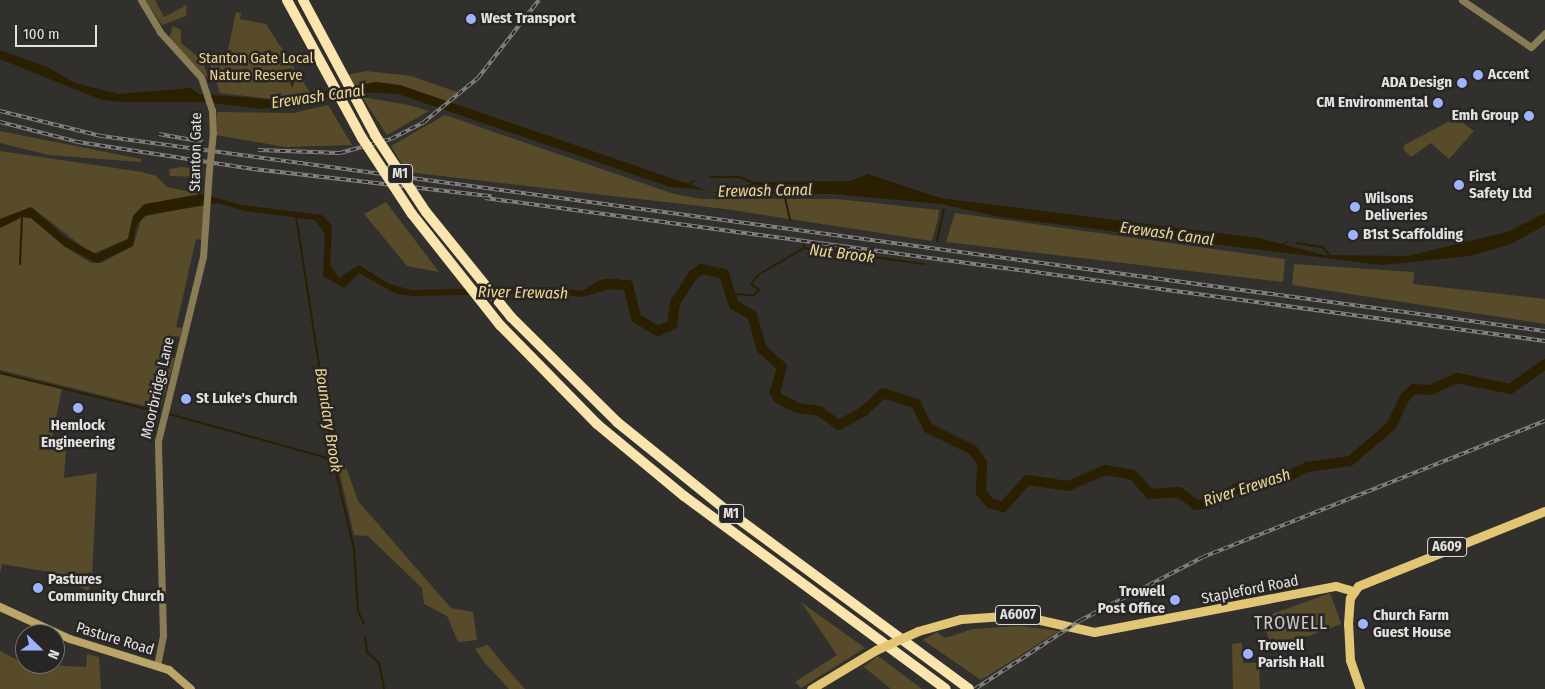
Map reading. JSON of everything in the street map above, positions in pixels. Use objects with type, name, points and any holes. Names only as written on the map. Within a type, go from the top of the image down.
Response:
[{"type":"highway","name":"M1","points":[[287,0],[341,103],[412,214],[500,325],[559,388],[650,470],[946,689]]},
{"type":"highway","name":"M1","points":[[303,0],[354,100],[426,212],[511,317],[581,390],[661,460],[969,689]]},
{"type":"main road","name":"A609","points":[[1353,591],[1374,576],[1545,511]]},
{"type":"main road","name":"Stapleford Road","points":[[811,689],[876,650],[918,631],[961,619],[1018,615],[1084,631],[1118,628],[1336,586],[1353,591]]},
{"type":"main road","points":[[1353,591],[1348,653],[1360,689]]},
{"type":"main road","name":"Pasture Road","points":[[0,607],[70,640],[157,666],[191,689]]},
{"type":"street","name":"Stanton Gate","points":[[141,0],[160,32],[201,77],[207,91],[212,110],[213,133],[209,170],[209,208]]},
{"type":"street","points":[[1462,0],[1531,47],[1545,34]]},
{"type":"street","name":"Moorbridge Lane","points":[[157,666],[163,636],[158,436],[203,257],[209,208]]},
{"type":"green space","points":[[145,0],[155,0],[164,17],[187,5],[186,16],[162,25]]},
{"type":"green space","name":"Stanton Gate Local Nature Reserve","points":[[236,12],[241,13],[240,19],[266,24],[311,94],[278,100],[220,93],[210,64],[227,55]]},
{"type":"green space","points":[[173,26],[181,30],[181,43],[203,61],[208,78],[169,38]]},
{"type":"green space","points":[[366,71],[411,76],[457,92],[448,103],[400,85],[354,85],[348,75]]},
{"type":"green space","points":[[362,97],[409,105],[429,111],[387,135]]},
{"type":"green space","points":[[328,105],[352,145],[285,147],[216,135],[217,112],[293,113]]},
{"type":"green space","points":[[445,115],[674,194],[701,199],[837,199],[939,210],[938,219],[932,241],[725,209],[407,172],[391,146]]},
{"type":"green space","points":[[1456,118],[1474,131],[1449,159],[1431,143],[1411,157],[1404,150],[1404,145]]},
{"type":"green space","points":[[0,131],[141,159],[141,162],[49,155],[0,143]]},
{"type":"green space","points":[[0,151],[142,172],[156,176],[167,187],[200,194],[143,205],[133,216],[128,239],[92,254],[34,209],[0,219]]},
{"type":"green space","points":[[182,167],[204,170],[203,177],[170,176],[169,169]]},
{"type":"green space","points":[[386,202],[439,272],[407,266],[364,214]]},
{"type":"green space","points":[[205,204],[202,240],[196,239],[176,327],[182,328],[180,337],[174,336],[169,356],[175,358],[160,410],[0,370],[0,228],[22,217],[31,218],[64,246],[91,263],[101,263],[133,246],[142,217]]},
{"type":"green space","points":[[955,213],[1285,259],[1283,282],[946,242]]},
{"type":"green space","points":[[1294,264],[1414,272],[1413,284],[1545,299],[1545,324],[1292,285]]},
{"type":"green space","points":[[0,374],[62,388],[50,449],[66,451],[64,478],[97,473],[92,580],[88,591],[55,573],[2,564],[0,574]]},
{"type":"green space","points":[[338,466],[346,467],[358,501],[451,608],[473,612],[477,640],[458,642],[447,616],[424,604],[422,588],[368,536],[354,535]]},
{"type":"green space","points":[[1330,593],[1341,624],[1273,649],[1261,618]]},
{"type":"green space","points":[[801,602],[865,648],[801,688],[795,682],[837,655]]},
{"type":"green space","points":[[1020,626],[1059,631],[981,680],[923,640],[937,632],[945,638],[973,629]]},
{"type":"green space","points":[[1242,643],[1243,663],[1259,663],[1260,689],[1233,689],[1232,644]]},
{"type":"green space","points":[[488,645],[525,689],[509,689],[485,663],[475,649]]},
{"type":"green space","points":[[0,651],[15,659],[15,674],[65,674],[65,666],[86,667],[87,654],[99,657],[101,689],[0,689]]},
{"type":"green space","points":[[878,656],[922,689],[891,689],[864,667],[857,672]]},
{"type":"water","name":"Erewash Canal","points":[[0,50],[47,67],[75,83],[119,94],[191,88],[199,94],[278,100],[376,82],[400,85],[706,190],[670,187],[398,94],[358,92],[263,109],[204,102],[118,102],[99,99],[0,59]]},
{"type":"water","name":"Erewash Canal","points":[[868,174],[940,198],[1258,238],[1324,255],[1408,256],[1507,232],[1545,213],[1545,225],[1511,244],[1470,256],[1382,265],[1000,217],[941,204],[833,194],[710,193],[737,190],[753,182],[850,181]]},
{"type":"water","points":[[202,194],[242,205],[322,215],[332,226],[330,265],[339,278],[359,265],[389,284],[412,290],[548,287],[582,291],[600,280],[619,279],[619,286],[583,297],[550,293],[413,296],[396,294],[359,273],[344,288],[323,276],[325,234],[315,220],[244,211],[218,203],[146,215],[136,226],[133,246],[97,263],[64,246],[31,218],[22,217],[0,228],[0,219],[31,207],[66,238],[96,254],[128,239],[133,216],[145,204]]},
{"type":"waterway","name":"Erewash Canal","points":[[710,177],[739,177],[754,183]]},
{"type":"waterway","points":[[688,184],[694,181]]},
{"type":"waterway","name":"Erewash Canal","points":[[785,198],[790,220]]},
{"type":"waterway","name":"Nut Brook","points":[[937,241],[944,209]]},
{"type":"waterway","points":[[20,264],[22,216]]},
{"type":"waterway","name":"Boundary Brook","points":[[296,216],[335,468],[354,549],[358,611],[364,624]]},
{"type":"waterway","name":"Nut Brook","points":[[803,242],[804,248]]},
{"type":"waterway","points":[[1280,247],[1287,242]]},
{"type":"waterway","points":[[1297,243],[1322,247],[1329,254]]},
{"type":"waterway","name":"Nut Brook","points":[[732,294],[754,295],[759,290],[751,284],[758,275],[804,248],[924,264]]},
{"type":"waterway","name":"River Erewash","points":[[606,284],[628,285],[636,318],[658,331],[672,325],[675,303],[694,274],[702,269],[724,274],[734,305],[752,315],[762,349],[782,367],[775,392],[778,398],[798,408],[819,411],[839,425],[864,411],[883,393],[916,404],[928,428],[973,450],[982,463],[981,492],[990,503],[1003,507],[1027,480],[1068,486],[1105,470],[1133,475],[1150,494],[1179,492],[1196,505],[1206,504],[1237,488],[1281,480],[1307,467],[1350,461],[1391,426],[1405,397],[1414,389],[1430,390],[1457,378],[1510,389],[1545,364]]},
{"type":"waterway","points":[[0,373],[159,412]]},
{"type":"waterway","points":[[169,414],[335,460]]},
{"type":"waterway","name":"Boundary Brook","points":[[365,637],[367,652],[379,663],[384,689]]},
{"type":"railway","points":[[258,150],[340,153],[391,139],[424,122],[478,78],[539,0]]},
{"type":"railway","points":[[0,111],[101,136],[1545,331]]},
{"type":"railway","points":[[0,122],[78,142],[253,169],[491,196]]},
{"type":"railway","points":[[159,134],[203,142]]},
{"type":"railway","points":[[485,198],[1545,341]]},
{"type":"railway","points":[[975,689],[1081,620],[1203,557],[1545,421]]},
{"type":"place","name":"West Transport","points":[[471,19]]},
{"type":"place","name":"Accent","points":[[1478,75]]},
{"type":"place","name":"ADA Design","points":[[1462,83]]},
{"type":"place","name":"CM Environmental","points":[[1438,103]]},
{"type":"place","name":"Emh Group","points":[[1529,116]]},
{"type":"place","name":"First Safety Ltd","points":[[1459,185]]},
{"type":"place","name":"Wilsons Deliveries","points":[[1355,207]]},
{"type":"place","name":"B1st Scaffolding","points":[[1353,235]]},
{"type":"place","name":"St Luke's Church","points":[[186,399]]},
{"type":"place","name":"Hemlock Engineering","points":[[78,408]]},
{"type":"place","name":"Pastures Community Church","points":[[38,588]]},
{"type":"place","name":"Trowell Post Office","points":[[1175,600]]},
{"type":"place","name":"Church Farm Guest House","points":[[1363,624]]},
{"type":"place","name":"Trowell Parish Hall","points":[[1248,654]]},
{"type":"district","name":"TROWELL","points":[[1291,623]]}]
